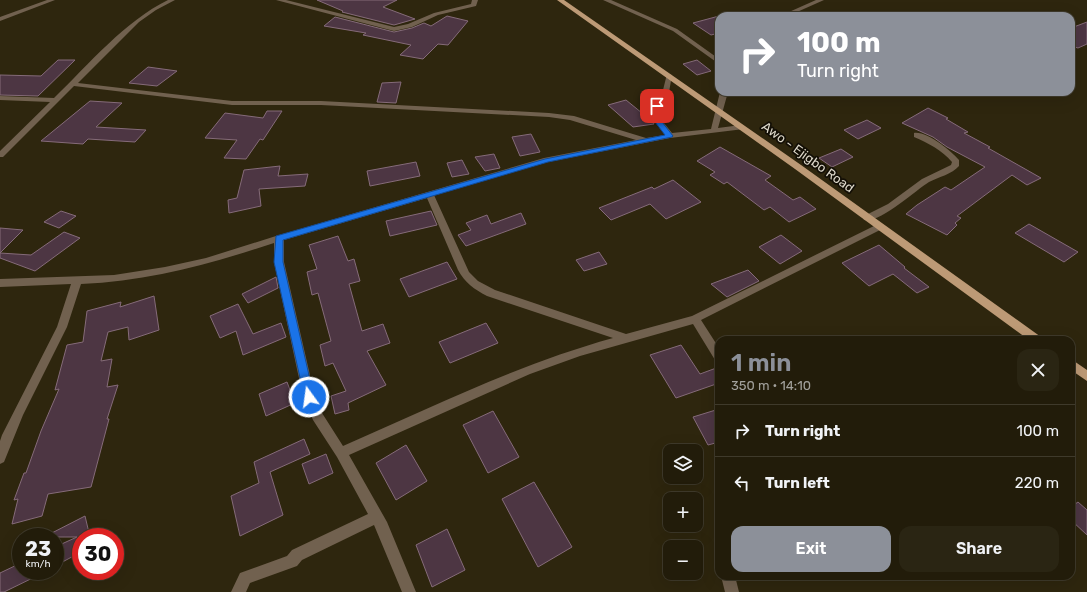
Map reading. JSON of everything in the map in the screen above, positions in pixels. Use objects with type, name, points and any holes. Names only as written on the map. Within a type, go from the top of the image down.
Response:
[{"type":"main road","name":"Awo - Ejigbo Road","points":[[560,0],[741,126],[1031,336]]},
{"type":"main road","points":[[1075,367],[1087,376]]},
{"type":"street","points":[[0,19],[52,0]]},
{"type":"street","points":[[0,155],[138,21],[164,2],[172,0]]},
{"type":"street","points":[[278,0],[399,29],[408,27],[438,14],[463,9],[474,5],[475,0]]},
{"type":"street","points":[[301,5],[309,0]]},
{"type":"street","points":[[606,0],[675,30],[715,59]]},
{"type":"street","points":[[792,12],[821,0]]},
{"type":"street","points":[[669,75],[664,98],[657,106],[656,118],[670,136]]},
{"type":"street","points":[[73,84],[232,103],[321,103],[549,115],[571,118],[646,141]]},
{"type":"street","points":[[714,130],[723,96]]},
{"type":"street","points":[[0,98],[57,100]]},
{"type":"street","points":[[0,283],[114,279],[165,271],[207,261],[279,238],[547,160],[670,136],[741,126]]},
{"type":"street","points":[[868,218],[891,206],[925,181],[955,166],[956,162],[942,148],[933,142],[916,136]]},
{"type":"street","points":[[430,195],[467,278],[476,286],[491,293],[625,338]]},
{"type":"street","points":[[341,453],[526,371],[579,352],[694,319],[879,227]]},
{"type":"street","points":[[279,238],[279,262],[309,397],[317,416],[341,453],[377,517],[398,562],[409,592]]},
{"type":"street","points":[[0,458],[14,425],[60,333],[74,296],[77,281]]},
{"type":"street","points":[[694,319],[715,351]]},
{"type":"street","points":[[238,592],[245,578],[292,561],[297,555],[377,517]]},
{"type":"street","points":[[729,580],[732,592]]},
{"type":"building","points":[[317,0],[397,0],[383,7],[415,19],[394,25],[342,12],[343,11]]},
{"type":"building","points":[[447,16],[468,21],[448,45],[438,44],[423,59],[400,55],[411,45],[363,35],[366,33],[324,26],[335,17],[394,32],[412,28],[424,23],[431,26]]},
{"type":"building","points":[[715,17],[715,34],[711,35],[693,23]]},
{"type":"building","points":[[1087,22],[1087,44],[1078,48],[1075,47],[1075,26]]},
{"type":"building","points":[[58,60],[75,60],[38,96],[0,95],[0,75],[41,76]]},
{"type":"building","points":[[697,60],[711,71],[697,75],[683,64]]},
{"type":"building","points":[[148,67],[177,71],[157,86],[129,83]]},
{"type":"building","points":[[401,82],[396,103],[377,102],[382,83]]},
{"type":"building","points":[[626,100],[654,124],[633,127],[608,105]]},
{"type":"building","points":[[90,101],[122,103],[96,127],[146,130],[135,142],[88,139],[83,144],[41,141]]},
{"type":"building","points":[[928,108],[948,118],[946,119],[968,132],[964,133],[990,147],[988,148],[1041,178],[1027,185],[1012,175],[957,216],[961,218],[955,223],[957,225],[947,235],[906,214],[945,187],[951,190],[985,167],[947,147],[933,137],[902,123]]},
{"type":"building","points":[[267,111],[282,111],[263,140],[260,139],[246,159],[224,158],[237,140],[205,138],[225,113],[263,118]]},
{"type":"building","points":[[867,120],[881,128],[858,139],[844,130]]},
{"type":"building","points":[[531,134],[540,152],[520,156],[512,137]]},
{"type":"building","points":[[720,147],[771,176],[765,180],[793,200],[800,197],[816,209],[789,222],[770,207],[764,210],[727,182],[724,184],[710,175],[715,172],[697,161]]},
{"type":"building","points":[[841,149],[853,157],[832,167],[819,158]]},
{"type":"building","points":[[494,154],[500,168],[485,171],[475,157]]},
{"type":"building","points":[[462,160],[469,174],[452,177],[447,163]]},
{"type":"building","points":[[416,162],[420,176],[370,186],[367,171]]},
{"type":"building","points":[[280,166],[278,176],[308,174],[305,186],[259,189],[261,206],[229,213],[228,200],[237,198],[244,170]]},
{"type":"building","points":[[673,180],[701,202],[666,219],[650,204],[611,220],[599,208],[652,187],[654,189]]},
{"type":"building","points":[[61,211],[76,216],[59,228],[44,222]]},
{"type":"building","points":[[431,211],[437,225],[390,236],[386,221]]},
{"type":"building","points":[[521,213],[526,224],[466,246],[458,235],[471,230],[466,223],[487,215],[491,224]]},
{"type":"building","points":[[1029,224],[1078,252],[1064,262],[1015,233]]},
{"type":"building","points":[[0,228],[23,230],[0,253]]},
{"type":"building","points":[[64,232],[80,238],[35,271],[0,258],[0,253],[31,255]]},
{"type":"building","points":[[781,235],[802,251],[780,264],[759,247]]},
{"type":"building","points":[[338,236],[348,261],[354,259],[360,281],[349,284],[362,331],[383,324],[390,343],[367,351],[386,385],[348,403],[349,410],[335,414],[331,396],[346,391],[333,363],[325,366],[320,345],[331,341],[318,293],[312,295],[307,272],[317,269],[309,245]]},
{"type":"building","points":[[879,245],[905,267],[904,268],[929,287],[917,293],[893,274],[869,286],[842,263]]},
{"type":"building","points":[[599,252],[607,264],[584,271],[576,260]]},
{"type":"building","points":[[447,262],[457,279],[409,297],[400,279]]},
{"type":"building","points":[[748,270],[759,281],[727,297],[711,284]]},
{"type":"building","points":[[276,277],[278,288],[248,303],[242,294]]},
{"type":"building","points":[[154,296],[159,330],[129,340],[128,327],[108,332],[101,361],[112,359],[107,387],[118,385],[107,419],[109,419],[91,487],[48,494],[42,516],[12,524],[18,499],[14,500],[59,389],[55,390],[67,345],[83,342],[87,311],[121,302],[120,307]]},
{"type":"building","points":[[238,304],[253,334],[281,323],[286,337],[243,355],[236,331],[220,338],[210,316]]},
{"type":"building","points":[[486,323],[498,343],[450,363],[439,342]]},
{"type":"building","points":[[681,345],[700,374],[715,368],[715,384],[676,398],[650,355]]},
{"type":"building","points":[[287,382],[295,403],[266,416],[259,394]]},
{"type":"building","points":[[715,410],[715,443],[708,445],[693,417]]},
{"type":"building","points":[[493,411],[519,457],[488,473],[463,425]]},
{"type":"building","points":[[304,439],[310,454],[270,472],[283,515],[240,536],[231,496],[259,483],[254,462]]},
{"type":"building","points":[[406,445],[427,481],[396,500],[376,463]]},
{"type":"building","points":[[326,454],[333,473],[309,484],[302,464]]},
{"type":"building","points":[[534,482],[572,547],[538,567],[502,499]]},
{"type":"building","points":[[1078,502],[1087,510],[1087,535],[1075,524],[1075,504]]},
{"type":"building","points":[[85,516],[88,528],[72,528],[72,537],[64,537],[64,528],[62,528]]},
{"type":"building","points":[[447,529],[465,570],[432,587],[416,545]]},
{"type":"building","points":[[72,539],[72,557],[64,561],[64,543]]},
{"type":"building","points":[[12,567],[12,580],[29,580],[4,592],[0,592],[0,573]]},
{"type":"route","points":[[309,397],[293,333],[279,262],[279,238],[547,160],[670,136],[656,118],[657,106]]}]
